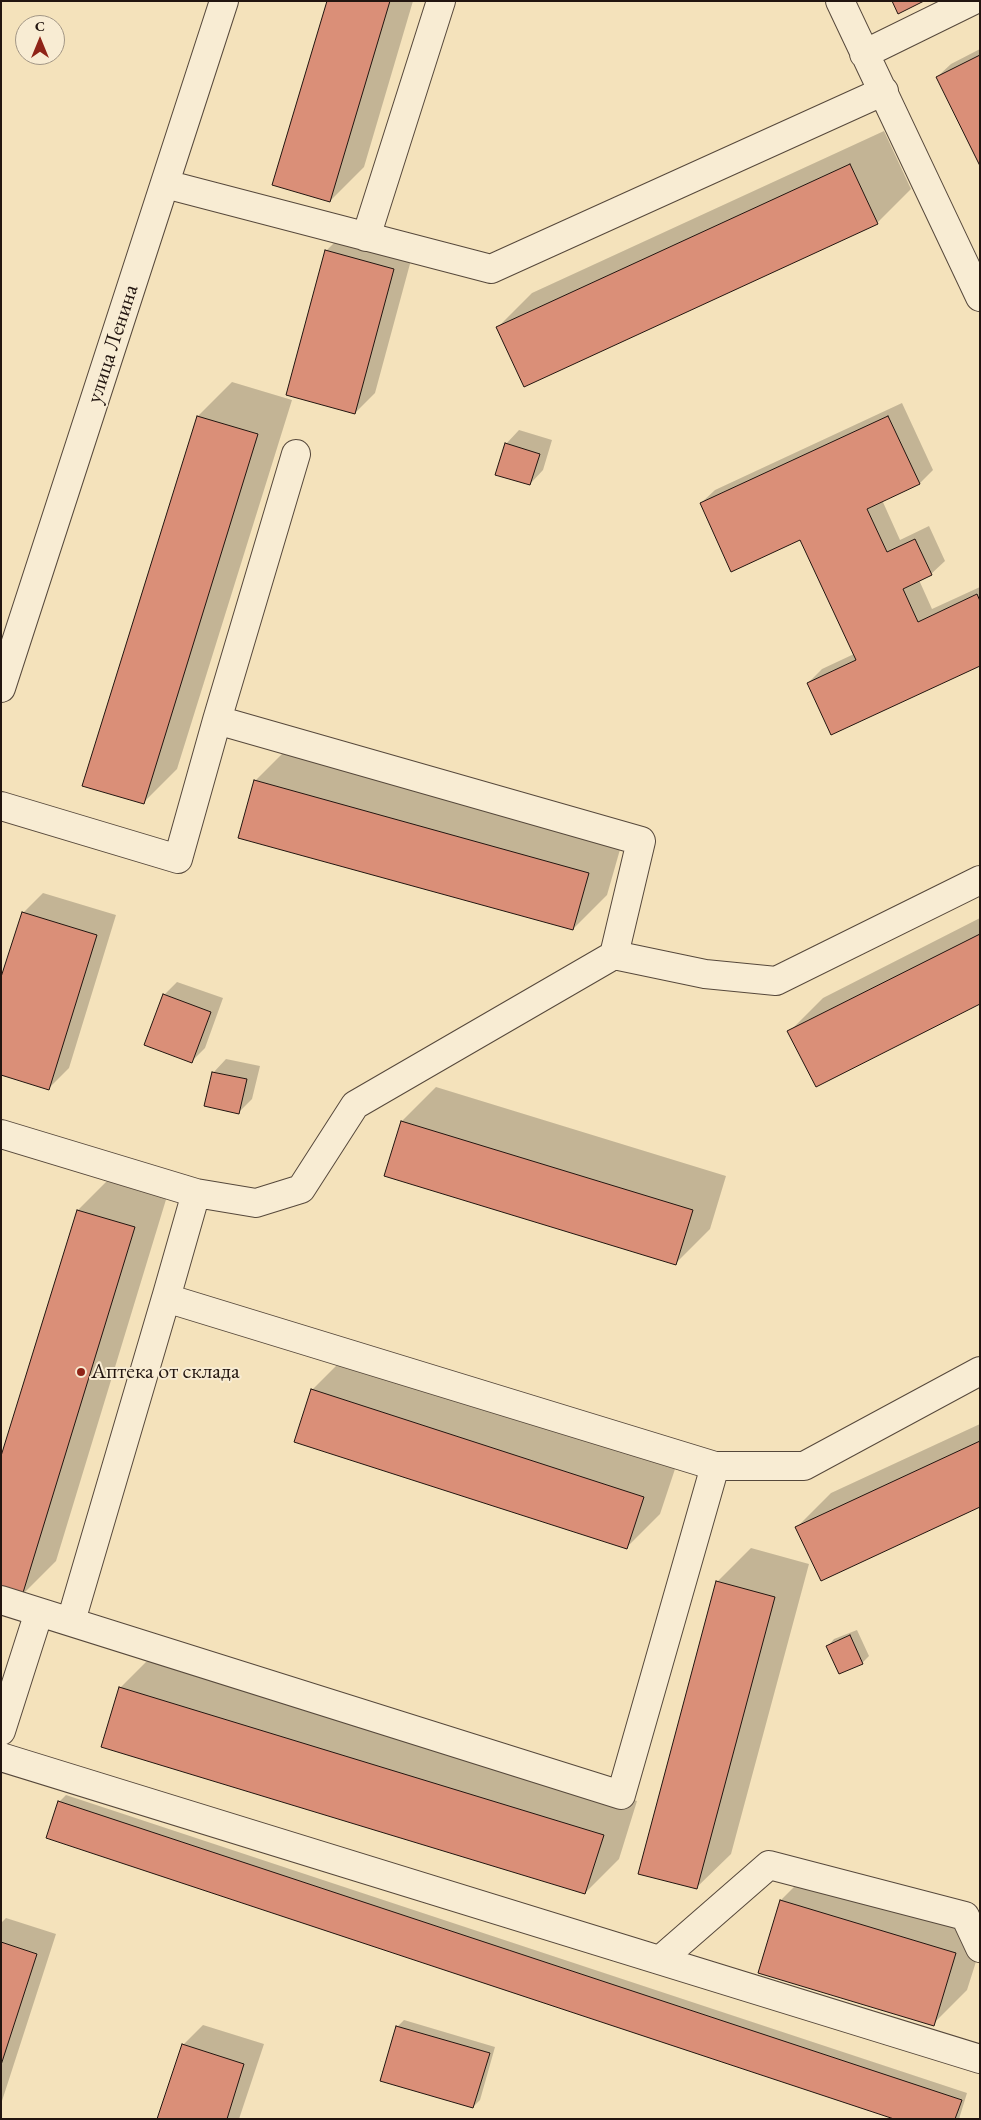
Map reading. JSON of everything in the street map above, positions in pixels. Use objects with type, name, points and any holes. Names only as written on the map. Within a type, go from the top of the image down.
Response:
[{"type":"street","name":"улица Ленина","points":[[1,688],[224,1]]},
{"type":"street","points":[[366,237],[441,1]]},
{"type":"street","points":[[840,1],[864,54],[971,255],[980,297]]},
{"type":"street","points":[[864,54],[972,1]]},
{"type":"street","points":[[165,184],[491,269],[884,91]]},
{"type":"street","points":[[1,806],[178,859],[296,454]]},
{"type":"street","points":[[217,720],[641,841],[614,955]]},
{"type":"street","points":[[1,1134],[196,1193],[256,1203],[301,1189],[355,1105],[614,955],[705,974],[776,981],[980,880]]},
{"type":"street","points":[[71,1622],[196,1193]]},
{"type":"street","points":[[166,1298],[715,1466],[804,1466],[980,1371]]},
{"type":"street","points":[[1,1600],[621,1794],[715,1466]]},
{"type":"street","points":[[1,1731],[39,1612]]},
{"type":"street","points":[[1,1757],[980,2059]]},
{"type":"street","points":[[660,1960],[769,1864],[965,1916],[980,1948]]},
{"type":"building","points":[[327,1],[390,1],[330,202],[272,185]]},
{"type":"building","points":[[892,1],[924,1],[898,14]]},
{"type":"building","points":[[980,55],[980,166],[936,77]]},
{"type":"building","points":[[850,164],[878,224],[524,387],[496,327]]},
{"type":"building","points":[[325,250],[394,269],[355,414],[286,395]]},
{"type":"building","points":[[197,416],[258,434],[144,804],[82,786]]},
{"type":"building","points":[[888,416],[920,484],[867,509],[887,552],[915,539],[932,575],[903,589],[918,622],[977,594],[980,601],[980,666],[831,735],[807,683],[856,660],[800,540],[731,572],[700,503]]},
{"type":"building","points":[[505,443],[540,454],[530,485],[495,475]]},
{"type":"building","points":[[254,780],[589,873],[573,930],[238,838]]},
{"type":"building","points":[[22,912],[97,935],[49,1090],[1,1075],[1,977]]},
{"type":"building","points":[[980,934],[980,1004],[816,1087],[787,1031]]},
{"type":"building","points":[[163,994],[211,1012],[192,1063],[144,1045]]},
{"type":"building","points":[[212,1072],[247,1079],[239,1114],[204,1106]]},
{"type":"building","points":[[401,1121],[693,1210],[676,1265],[384,1176]]},
{"type":"building","points":[[77,1210],[135,1227],[22,1596],[1,1590],[1,1456]]},
{"type":"building","points":[[311,1389],[644,1497],[627,1549],[294,1442]]},
{"type":"building","points":[[980,1441],[980,1507],[821,1581],[795,1527]]},
{"type":"building","points":[[716,1581],[775,1597],[697,1889],[638,1874]]},
{"type":"building","points":[[850,1635],[863,1664],[839,1674],[826,1646]]},
{"type":"building","points":[[119,1687],[604,1835],[585,1894],[101,1747]]},
{"type":"building","points":[[58,1801],[962,2100],[955,2119],[894,2119],[46,1838]]},
{"type":"building","points":[[780,1900],[956,1953],[934,2026],[758,1973]]},
{"type":"building","points":[[1,1942],[37,1954],[1,2065]]},
{"type":"building","points":[[396,2026],[490,2053],[473,2108],[380,2081]]},
{"type":"building","points":[[182,2044],[244,2064],[227,2119],[157,2119]]},
{"type":"place","name":"Аптека от склада","points":[[81,1372]]}]
